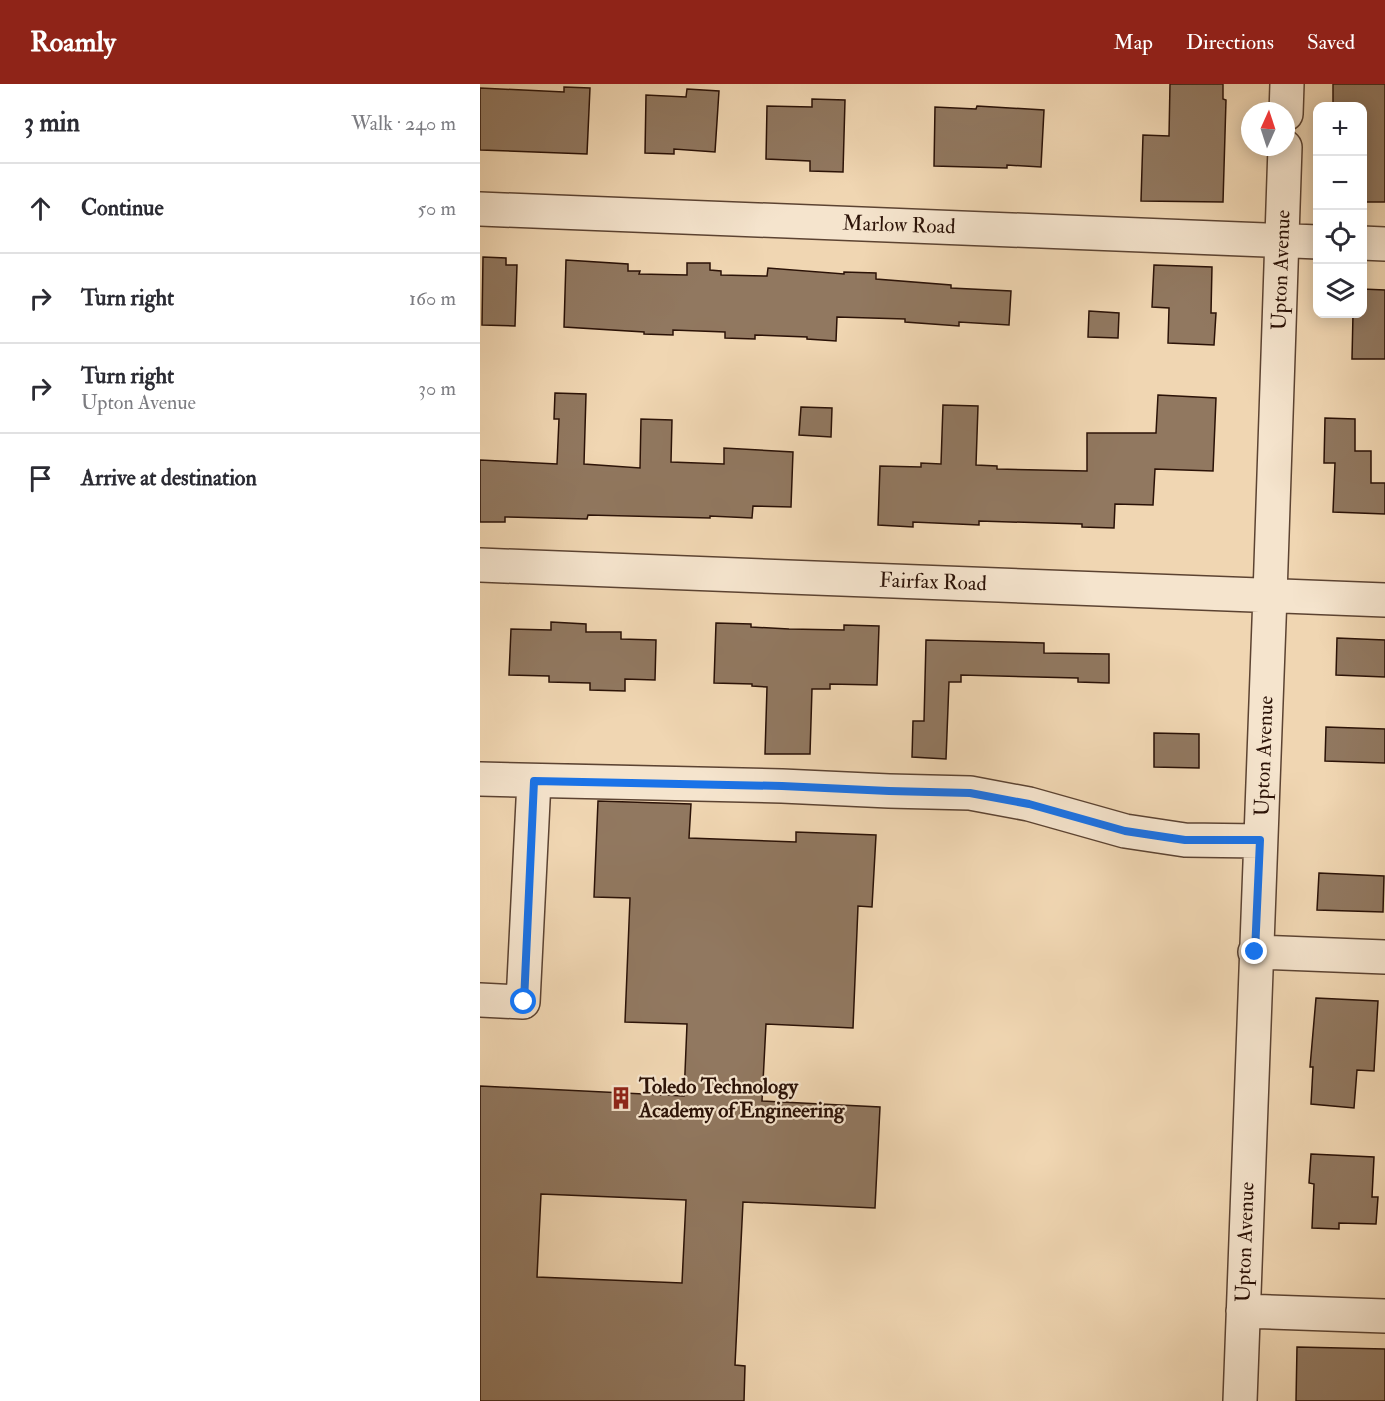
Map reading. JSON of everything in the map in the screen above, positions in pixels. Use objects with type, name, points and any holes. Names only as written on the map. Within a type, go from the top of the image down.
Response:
[{"type":"street","points":[[1286,102],[1287,84]]},
{"type":"street","name":"Upton Avenue","points":[[1240,1401],[1285,156]]},
{"type":"street","name":"Marlow Road","points":[[480,209],[1313,242]]},
{"type":"street","points":[[1367,243],[1385,244]]},
{"type":"street","name":"Fairfax Road","points":[[480,565],[1385,600]]},
{"type":"street","points":[[480,779],[771,785],[970,793],[1029,804],[1125,831],[1185,840],[1260,840]]},
{"type":"street","points":[[480,1000],[524,1002],[534,781]]},
{"type":"street","points":[[1255,952],[1385,957]]},
{"type":"street","points":[[1243,1311],[1385,1316]]},
{"type":"building","points":[[1170,84],[1223,84],[1223,99],[1226,100],[1223,202],[1141,201],[1143,135],[1169,136]]},
{"type":"building","points":[[1333,84],[1385,84],[1385,202],[1367,202],[1367,102],[1333,102]]},
{"type":"building","points":[[564,87],[590,88],[587,154],[480,150],[480,88],[564,92]]},
{"type":"building","points":[[687,89],[719,91],[715,152],[674,149],[674,154],[645,153],[646,95],[686,97]]},
{"type":"building","points":[[812,99],[845,100],[843,172],[810,171],[810,161],[766,159],[767,106],[812,107]]},
{"type":"building","points":[[977,106],[1044,110],[1041,167],[934,166],[935,107],[976,109]]},
{"type":"building","points":[[483,257],[506,258],[506,265],[517,265],[515,326],[482,325]]},
{"type":"building","points":[[566,260],[628,264],[628,271],[640,271],[639,274],[687,275],[687,263],[710,263],[710,270],[721,271],[721,275],[767,276],[768,268],[844,274],[844,272],[876,273],[876,279],[951,285],[951,288],[1011,291],[1009,325],[959,322],[959,326],[905,322],[905,319],[837,317],[836,341],[807,339],[807,337],[755,335],[755,339],[725,338],[725,332],[673,330],[673,335],[564,327]]},
{"type":"building","points":[[1154,265],[1212,267],[1211,313],[1216,313],[1214,345],[1168,343],[1169,308],[1152,307]]},
{"type":"building","points":[[1367,289],[1385,290],[1385,359],[1352,359],[1353,318],[1367,318]]},
{"type":"building","points":[[1089,311],[1119,313],[1118,338],[1088,337]]},
{"type":"building","points":[[555,393],[586,394],[584,464],[640,468],[641,419],[672,420],[671,462],[724,464],[724,448],[793,452],[791,507],[753,506],[752,518],[588,515],[587,519],[505,517],[505,522],[480,522],[480,460],[557,464],[559,419],[554,419]]},
{"type":"building","points":[[1158,395],[1216,398],[1213,471],[1155,469],[1153,505],[1115,504],[1114,528],[1082,527],[1082,524],[979,521],[979,525],[913,522],[913,527],[878,525],[880,466],[921,467],[921,463],[941,464],[943,405],[978,406],[976,465],[997,466],[997,469],[1087,471],[1087,433],[1156,433]]},
{"type":"building","points":[[801,407],[832,408],[831,437],[799,435]]},
{"type":"building","points":[[1325,418],[1355,419],[1355,451],[1371,451],[1371,483],[1385,483],[1385,514],[1333,512],[1335,463],[1324,463]]},
{"type":"building","points":[[551,622],[586,624],[586,632],[621,632],[621,639],[656,640],[655,680],[625,679],[625,691],[590,690],[590,683],[549,682],[549,676],[509,675],[511,629],[551,630]]},
{"type":"building","points":[[716,623],[751,624],[751,627],[789,629],[844,630],[844,625],[879,626],[877,685],[830,684],[830,689],[812,689],[810,754],[765,754],[767,687],[752,686],[752,684],[714,683]]},
{"type":"building","points":[[1337,638],[1385,640],[1385,677],[1336,675]]},
{"type":"building","points":[[926,640],[1044,643],[1044,653],[1109,654],[1109,683],[1078,682],[1078,678],[961,675],[961,682],[949,682],[946,759],[912,757],[913,721],[924,721]]},
{"type":"building","points":[[1326,727],[1385,729],[1385,763],[1325,761]]},
{"type":"building","points":[[1154,733],[1199,734],[1199,768],[1154,767]]},
{"type":"building","name":"Toledo Technology Academy of Engineering","points":[[598,801],[691,804],[689,838],[796,842],[796,832],[876,835],[872,907],[858,906],[853,1028],[766,1024],[762,1101],[880,1107],[875,1208],[743,1202],[735,1365],[745,1366],[744,1401],[480,1401],[480,1086],[684,1096],[687,1024],[625,1022],[630,898],[594,897]],"holes":[[[541,1194],[686,1200],[682,1283],[537,1277]]]},
{"type":"building","points":[[1319,873],[1384,876],[1383,912],[1317,910]]},
{"type":"building","points":[[1316,998],[1378,1001],[1374,1071],[1357,1070],[1354,1108],[1311,1104],[1313,1067],[1310,1067]]},
{"type":"building","points":[[1311,1154],[1374,1157],[1372,1197],[1378,1197],[1376,1224],[1339,1223],[1339,1229],[1312,1228],[1314,1184],[1309,1183]]},
{"type":"building","points":[[1297,1347],[1385,1349],[1385,1401],[1296,1401]]},
{"type":"place","name":"Toledo Technology Academy of Engineering","points":[[621,1098]]},
{"type":"route","points":[[524,1002],[534,781],[782,786],[970,793],[1029,804],[1125,831],[1185,840],[1260,840],[1255,952]]}]
